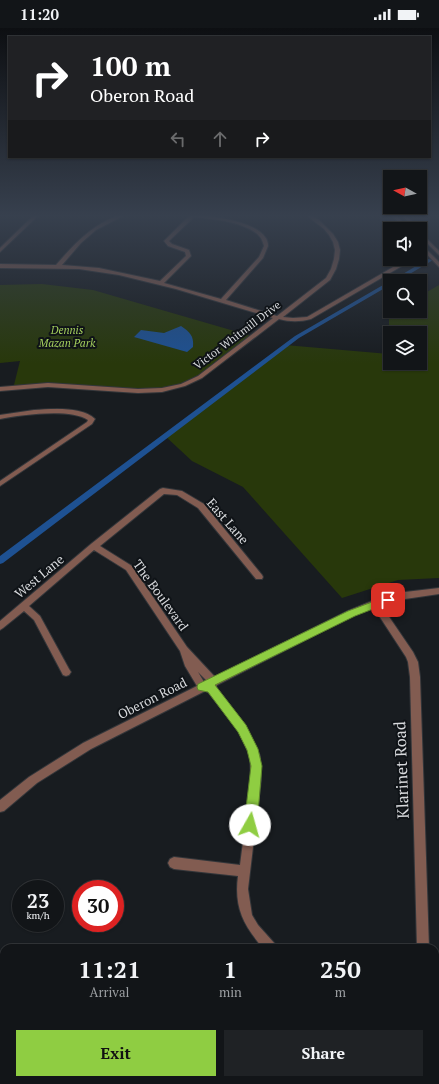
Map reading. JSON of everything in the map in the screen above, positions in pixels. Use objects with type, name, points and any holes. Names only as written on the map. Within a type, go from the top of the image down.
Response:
[{"type":"street","points":[[160,284],[180,264]]},
{"type":"street","points":[[222,301],[254,264]]},
{"type":"street","name":"Victor Whitmill Drive","points":[[0,390],[48,385],[135,391],[174,387],[200,377],[324,283],[336,264]]},
{"type":"street","points":[[0,266],[58,266],[97,270],[160,284],[278,317],[296,320],[305,320],[399,266]]},
{"type":"street","points":[[0,418],[16,414],[58,412],[85,414],[92,419],[90,423],[0,484]]},
{"type":"street","name":"East Lane","points":[[94,546],[156,495],[163,491],[175,492],[201,506],[259,577]]},
{"type":"street","name":"West Lane","points":[[0,626],[94,546]]},
{"type":"street","name":"The Boulevard","points":[[94,546],[129,568],[184,650],[190,666],[209,686],[242,728],[255,756],[256,780],[242,889],[247,917],[254,929],[267,944]]},
{"type":"street","name":"Oberon Road","points":[[0,807],[34,780],[75,753],[351,613],[375,603],[414,592],[439,591]]},
{"type":"street","name":"Klarinet Road","points":[[375,603],[410,655],[413,662],[415,677],[423,944]]},
{"type":"street","points":[[24,606],[37,618],[66,672]]},
{"type":"street","points":[[174,863],[245,871]]},
{"type":"green space","name":"Dennis Mazan Park","points":[[42,284],[93,290],[255,337],[200,379],[171,388],[138,391],[44,385],[14,385],[20,361],[0,363],[0,285]]},
{"type":"green space","points":[[439,285],[439,578],[398,580],[342,598],[243,487],[192,461],[164,435],[285,345],[383,353],[383,370],[427,370],[427,326],[389,326],[389,318],[427,318],[427,292]]},
{"type":"water","points":[[181,326],[189,332],[193,340],[193,347],[187,352],[134,337],[141,330],[164,333]]},
{"type":"waterway","points":[[406,274],[423,264]]},
{"type":"waterway","points":[[0,561],[297,337],[383,287]]},
{"type":"route","points":[[250,825],[257,766],[253,749],[242,728],[211,688],[202,687],[351,613],[375,603],[388,600]]}]
